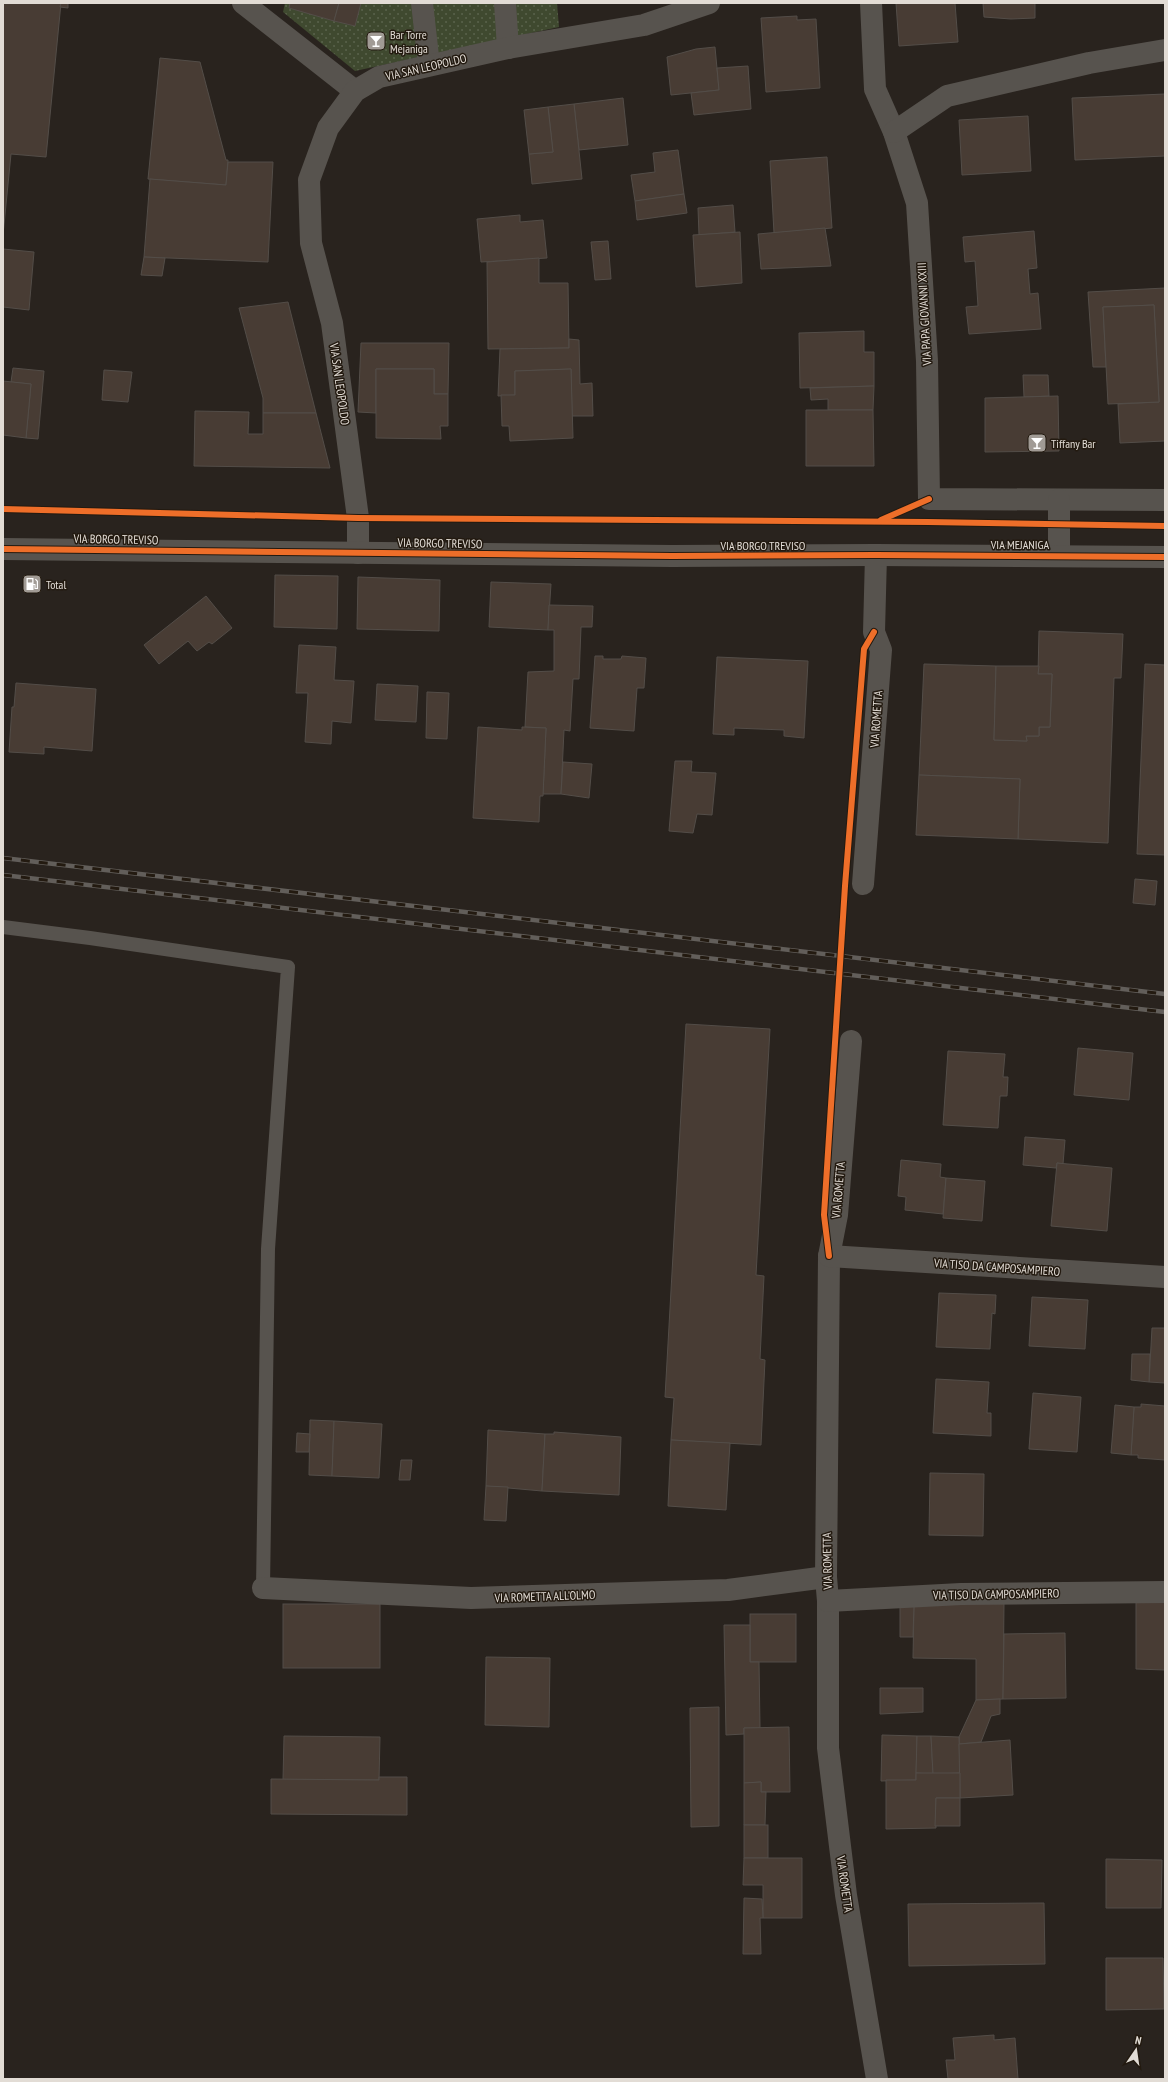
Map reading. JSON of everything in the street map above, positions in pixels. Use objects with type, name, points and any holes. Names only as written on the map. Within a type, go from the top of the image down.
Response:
[{"type":"street","points":[[243,3],[355,91]]},
{"type":"street","points":[[422,3],[429,65]]},
{"type":"street","points":[[506,3],[508,48]]},
{"type":"street","name":"VIA SAN LEOPOLDO","points":[[358,553],[358,518],[332,323],[311,243],[309,180],[328,128],[355,91],[379,77],[508,48],[644,25],[709,3]]},
{"type":"street","name":"VIA PAPA GIOVANNI XXIII","points":[[871,3],[875,89],[894,132],[917,203],[927,361],[929,499],[1059,500]]},
{"type":"street","points":[[894,132],[947,96],[1090,63],[1165,50]]},
{"type":"street","points":[[1059,555],[1059,500],[1165,500]]},
{"type":"street","name":"VIA BORGO TREVISO","points":[[3,549],[664,556],[876,555]]},
{"type":"street","name":"VIA MEJANIGA","points":[[876,555],[1059,555],[1165,557]]},
{"type":"street","name":"VIA ROMETTA","points":[[863,884],[881,650],[874,632],[876,555]]},
{"type":"street","name":"VIA ROMETTA","points":[[851,1041],[837,1215],[829,1256],[826,1577],[828,1601],[828,1748],[846,1895],[877,2079]]},
{"type":"street","name":"VIA TISO DA CAMPOSAMPIERO","points":[[829,1256],[1165,1277]]},
{"type":"street","name":"VIA ROMETTA ALL'OLMO","points":[[263,1588],[471,1598],[728,1590],[826,1577]]},
{"type":"street","name":"VIA TISO DA CAMPOSAMPIERO","points":[[828,1601],[961,1594],[1165,1592]]},
{"type":"lane","points":[[3,927],[288,966],[268,1249],[263,1588]]},
{"type":"green space","points":[[285,3],[557,3],[559,27],[355,71],[283,12]]},
{"type":"building","points":[[3,3],[61,3],[46,157],[11,154],[3,235]]},
{"type":"building","points":[[61,3],[68,3],[68,8],[60,7]]},
{"type":"building","points":[[290,3],[339,3],[334,21],[289,8]]},
{"type":"building","points":[[339,3],[361,3],[355,26],[334,21]]},
{"type":"building","points":[[896,3],[955,3],[958,42],[899,46]]},
{"type":"building","points":[[983,3],[1035,3],[1035,18],[1011,19],[984,17]]},
{"type":"building","points":[[797,16],[797,20],[816,19],[820,88],[766,92],[761,18]]},
{"type":"building","points":[[715,47],[719,90],[671,95],[667,57],[696,49]]},
{"type":"building","points":[[160,58],[200,62],[226,160],[228,160],[226,185],[148,179]]},
{"type":"building","points":[[748,66],[751,109],[694,115],[691,93],[719,90],[717,68]]},
{"type":"building","points":[[1165,94],[1165,156],[1075,160],[1072,98]]},
{"type":"building","points":[[623,98],[628,145],[579,150],[574,104]]},
{"type":"building","points":[[574,104],[582,179],[532,184],[529,154],[553,152],[548,107]]},
{"type":"building","points":[[548,107],[553,152],[529,154],[524,110]]},
{"type":"building","points":[[1028,116],[1031,171],[962,175],[959,120]]},
{"type":"building","points":[[678,150],[684,194],[635,201],[631,175],[655,172],[653,153]]},
{"type":"building","points":[[827,157],[832,228],[774,233],[770,161]]},
{"type":"building","points":[[228,162],[273,162],[268,262],[144,257],[150,179],[226,185]]},
{"type":"building","points":[[684,194],[687,213],[637,220],[635,201]]},
{"type":"building","points":[[733,205],[735,232],[699,235],[698,208]]},
{"type":"building","points":[[520,215],[520,222],[543,220],[547,258],[481,262],[477,219]]},
{"type":"building","points":[[825,228],[831,266],[761,269],[758,234]]},
{"type":"building","points":[[1034,231],[1037,268],[1028,269],[1030,294],[1038,293],[1041,329],[969,334],[966,307],[978,306],[975,261],[965,262],[963,237]]},
{"type":"building","points":[[740,232],[742,283],[696,287],[693,235]]},
{"type":"building","points":[[608,241],[611,279],[595,280],[591,242]]},
{"type":"building","points":[[3,249],[34,252],[29,310],[3,307]]},
{"type":"building","points":[[144,257],[165,258],[162,276],[141,275]]},
{"type":"building","points":[[539,258],[539,283],[568,283],[569,348],[488,349],[487,262]]},
{"type":"building","points":[[1165,288],[1165,441],[1120,443],[1118,404],[1159,402],[1154,305],[1103,307],[1106,367],[1093,367],[1088,292]]},
{"type":"building","points":[[288,302],[316,413],[263,413],[263,398],[239,308]]},
{"type":"building","points":[[1154,305],[1159,402],[1108,404],[1103,307]]},
{"type":"building","points":[[864,331],[864,352],[874,352],[874,386],[800,388],[799,333]]},
{"type":"building","points":[[569,339],[579,340],[580,384],[592,383],[593,416],[572,416],[571,369],[515,371],[515,395],[498,396],[500,349],[569,348]]},
{"type":"building","points":[[361,343],[449,343],[448,394],[434,394],[434,369],[376,369],[376,413],[358,412]]},
{"type":"building","points":[[13,368],[44,371],[38,439],[26,438],[31,384],[11,382]]},
{"type":"building","points":[[376,369],[434,369],[434,394],[448,394],[448,426],[440,426],[441,439],[376,438]]},
{"type":"building","points":[[571,369],[573,438],[510,441],[509,426],[502,426],[501,395],[515,395],[515,371]]},
{"type":"building","points":[[104,370],[132,372],[128,402],[102,400]]},
{"type":"building","points":[[1023,375],[1048,375],[1049,396],[1024,397]]},
{"type":"building","points":[[3,381],[31,384],[26,438],[3,435]]},
{"type":"building","points":[[874,386],[873,410],[828,410],[828,399],[811,400],[810,388]]},
{"type":"building","points":[[1058,396],[1059,451],[985,452],[985,398]]},
{"type":"building","points":[[806,410],[873,410],[874,466],[806,466]]},
{"type":"building","points":[[195,411],[249,412],[248,434],[263,434],[263,413],[316,413],[330,468],[194,466]]},
{"type":"building","points":[[275,575],[338,576],[337,629],[274,627]]},
{"type":"building","points":[[358,577],[440,580],[439,631],[357,629]]},
{"type":"building","points":[[491,582],[551,584],[548,630],[489,627]]},
{"type":"building","points":[[206,596],[232,628],[212,644],[209,642],[197,651],[188,641],[159,664],[144,645]]},
{"type":"building","points":[[549,605],[593,606],[592,627],[581,627],[579,679],[573,679],[570,731],[564,730],[561,794],[543,794],[546,728],[525,727],[528,672],[554,671],[554,630],[548,630]]},
{"type":"building","points":[[1039,631],[1123,634],[1121,678],[1114,678],[1108,843],[1018,839],[1020,779],[919,775],[924,664],[996,666],[994,740],[1027,741],[1026,736],[1039,736],[1039,727],[1050,727],[1052,674],[1038,674]]},
{"type":"building","points":[[299,645],[336,647],[334,680],[354,681],[351,723],[332,721],[331,744],[305,742],[308,693],[296,693]]},
{"type":"building","points":[[595,656],[603,656],[603,659],[621,659],[622,656],[646,658],[644,688],[637,688],[634,731],[590,728]]},
{"type":"building","points":[[717,657],[808,661],[804,738],[784,736],[784,730],[734,728],[734,735],[713,734]]},
{"type":"building","points":[[1145,664],[1165,665],[1165,855],[1137,854]]},
{"type":"building","points":[[996,666],[1039,666],[1038,674],[1052,674],[1050,727],[1039,727],[1039,736],[1026,736],[1027,741],[994,740]]},
{"type":"building","points":[[16,683],[96,689],[92,751],[44,747],[44,754],[9,752],[12,707],[14,707]]},
{"type":"building","points":[[377,684],[418,686],[416,722],[375,720]]},
{"type":"building","points":[[427,692],[449,693],[447,739],[426,738]]},
{"type":"building","points":[[478,727],[522,730],[522,727],[546,728],[543,796],[540,796],[539,822],[473,818]]},
{"type":"building","points":[[675,761],[692,761],[691,772],[716,773],[712,815],[697,814],[693,833],[669,831]]},
{"type":"building","points":[[563,762],[592,764],[589,798],[561,794]]},
{"type":"building","points":[[919,775],[1020,779],[1018,839],[916,835]]},
{"type":"building","points":[[1135,879],[1157,881],[1155,905],[1133,903]]},
{"type":"building","points":[[686,1024],[770,1029],[756,1275],[764,1276],[760,1359],[765,1360],[761,1445],[671,1440],[674,1398],[665,1397]]},
{"type":"building","points":[[1078,1048],[1133,1053],[1129,1100],[1074,1095]]},
{"type":"building","points":[[948,1051],[1005,1054],[1003,1077],[1008,1077],[1007,1096],[1000,1096],[998,1128],[943,1125]]},
{"type":"building","points":[[1025,1137],[1065,1140],[1063,1164],[1057,1163],[1056,1168],[1023,1165]]},
{"type":"building","points":[[901,1160],[941,1164],[940,1177],[946,1178],[943,1214],[905,1210],[906,1197],[898,1196]]},
{"type":"building","points":[[1057,1163],[1112,1168],[1107,1231],[1051,1226]]},
{"type":"building","points":[[946,1178],[985,1181],[982,1221],[943,1218]]},
{"type":"building","points":[[939,1293],[996,1295],[995,1314],[992,1313],[990,1349],[936,1347]]},
{"type":"building","points":[[1032,1297],[1088,1300],[1085,1349],[1029,1346]]},
{"type":"building","points":[[1152,1328],[1165,1328],[1165,1383],[1149,1382]]},
{"type":"building","points":[[1132,1354],[1150,1354],[1149,1382],[1131,1380]]},
{"type":"building","points":[[936,1379],[989,1382],[987,1413],[991,1413],[991,1436],[933,1433]]},
{"type":"building","points":[[1033,1393],[1081,1397],[1077,1452],[1029,1449]]},
{"type":"building","points":[[1141,1404],[1165,1406],[1165,1460],[1138,1458],[1138,1455],[1131,1455],[1134,1407],[1141,1407]]},
{"type":"building","points":[[1115,1405],[1134,1407],[1131,1455],[1111,1453]]},
{"type":"building","points":[[310,1420],[334,1421],[332,1476],[309,1475]]},
{"type":"building","points":[[334,1421],[382,1424],[379,1478],[332,1476]]},
{"type":"building","points":[[488,1430],[545,1434],[542,1491],[486,1486]]},
{"type":"building","points":[[554,1432],[621,1437],[619,1495],[542,1491],[545,1434],[554,1434]]},
{"type":"building","points":[[297,1433],[310,1434],[309,1452],[296,1452]]},
{"type":"building","points":[[671,1440],[730,1443],[726,1510],[668,1506]]},
{"type":"building","points":[[401,1460],[412,1460],[410,1480],[399,1480]]},
{"type":"building","points":[[930,1473],[984,1474],[983,1536],[929,1535]]},
{"type":"building","points":[[486,1486],[508,1487],[506,1521],[484,1520]]},
{"type":"building","points":[[1136,1601],[1165,1602],[1165,1670],[1136,1669]]},
{"type":"building","points":[[1004,1602],[1003,1699],[976,1700],[976,1659],[913,1658],[914,1604]]},
{"type":"building","points":[[283,1604],[380,1604],[380,1668],[283,1668]]},
{"type":"building","points":[[900,1604],[914,1604],[913,1637],[900,1637]]},
{"type":"building","points":[[750,1614],[796,1614],[796,1662],[750,1662]]},
{"type":"building","points":[[724,1625],[750,1625],[750,1662],[759,1662],[760,1728],[744,1728],[744,1734],[726,1735]]},
{"type":"building","points":[[1065,1633],[1066,1698],[1003,1699],[1004,1634]]},
{"type":"building","points":[[486,1657],[550,1658],[549,1727],[485,1725]]},
{"type":"building","points":[[880,1688],[923,1688],[923,1712],[880,1714]]},
{"type":"building","points":[[1000,1699],[1000,1714],[991,1716],[981,1742],[959,1744],[959,1737],[976,1700]]},
{"type":"building","points":[[719,1707],[719,1826],[691,1827],[690,1708]]},
{"type":"building","points":[[789,1727],[790,1792],[761,1792],[761,1782],[744,1783],[744,1728]]},
{"type":"building","points":[[882,1735],[917,1736],[916,1780],[881,1781]]},
{"type":"building","points":[[284,1736],[380,1737],[379,1780],[283,1780]]},
{"type":"building","points":[[917,1736],[931,1736],[933,1774],[916,1773]]},
{"type":"building","points":[[931,1736],[959,1737],[960,1773],[933,1774]]},
{"type":"building","points":[[1010,1740],[1013,1795],[960,1798],[959,1744]]},
{"type":"building","points":[[916,1773],[960,1773],[960,1798],[936,1798],[936,1828],[886,1829],[886,1780],[916,1780]]},
{"type":"building","points":[[379,1777],[407,1777],[407,1815],[271,1814],[271,1779],[379,1780]]},
{"type":"building","points":[[761,1782],[761,1792],[766,1792],[765,1825],[744,1825],[744,1783]]},
{"type":"building","points":[[936,1798],[960,1798],[960,1826],[935,1826]]},
{"type":"building","points":[[744,1825],[768,1825],[768,1858],[744,1858]]},
{"type":"building","points":[[744,1858],[802,1858],[802,1918],[763,1918],[763,1885],[743,1885]]},
{"type":"building","points":[[1106,1859],[1162,1860],[1161,1908],[1106,1908]]},
{"type":"building","points":[[744,1898],[762,1899],[763,1918],[760,1918],[761,1954],[743,1954]]},
{"type":"building","points":[[1044,1903],[1045,1964],[909,1966],[908,1904]]},
{"type":"building","points":[[1106,1958],[1163,1958],[1164,2009],[1106,2010]]},
{"type":"building","points":[[994,2035],[994,2040],[1015,2038],[1018,2079],[948,2079],[946,2060],[955,2060],[953,2038]]},
{"type":"railway","points":[[3,858],[1165,994]]},
{"type":"railway","points":[[3,875],[1165,1012]]},
{"type":"cycle path","points":[[881,520],[929,499]]},
{"type":"cycle path","points":[[3,509],[358,518],[928,522],[1165,526]]},
{"type":"cycle path","points":[[3,549],[672,556],[876,555],[1165,557]]},
{"type":"cycle path","points":[[829,1256],[824,1215],[845,886],[864,649],[874,632]]},
{"type":"place","name":"Bar Torre Mejaniga","points":[[376,41]]},
{"type":"place","name":"Tiffany Bar","points":[[1037,443]]},
{"type":"place","name":"Total","points":[[32,584]]}]
